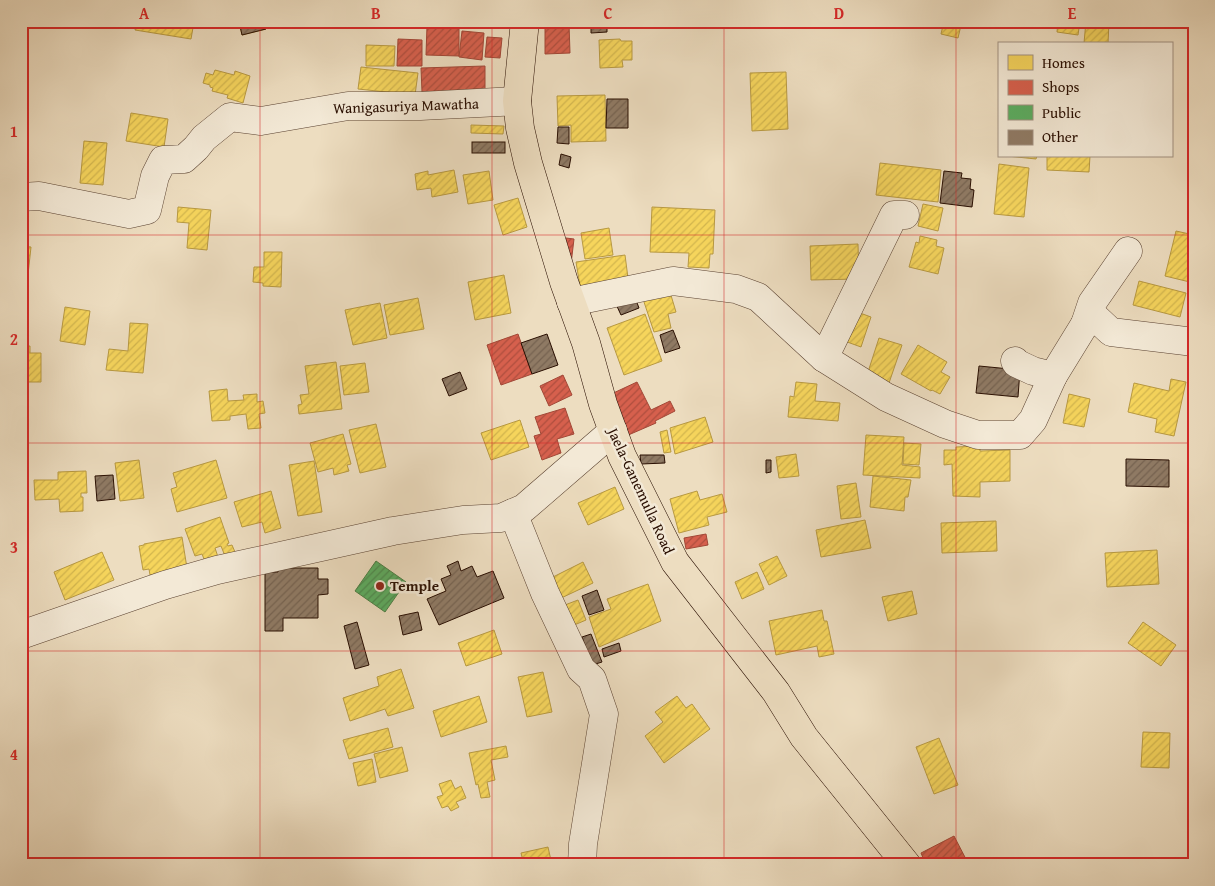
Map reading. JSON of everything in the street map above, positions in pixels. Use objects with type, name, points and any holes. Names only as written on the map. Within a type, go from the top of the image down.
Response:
[{"type":"main road","name":"Jaela-Ganemulla Road","points":[[525,21],[517,102],[520,128],[528,163],[571,302],[613,431],[626,464],[674,562],[776,692],[804,737],[907,865]]},
{"type":"street","name":"Wanigasuriya Mawatha","points":[[21,197],[39,196],[129,214],[147,210],[155,176],[163,160],[184,159],[204,138],[230,118],[261,121],[348,106],[420,106],[517,102]]},
{"type":"street","points":[[824,358],[894,215],[906,215]]},
{"type":"street","points":[[571,302],[673,281],[736,289],[758,297],[824,358],[886,397],[945,424],[978,435],[1020,435],[1034,420],[1053,376],[1084,324],[1092,303],[1128,251]]},
{"type":"street","points":[[1084,324],[1096,318],[1112,332],[1194,342]]},
{"type":"street","points":[[1015,361],[1032,371],[1053,376]]},
{"type":"street","points":[[21,635],[165,585],[217,570],[393,531],[463,520],[501,518],[524,508],[613,431]]},
{"type":"street","points":[[513,512],[545,593],[581,668],[592,679],[604,714],[583,844],[582,865]]},
{"type":"building: Homes","points":[[137,21],[199,21],[199,23],[194,22],[191,39],[135,30]]},
{"type":"building: Homes","points":[[232,21],[265,21],[266,29],[242,35],[240,26],[233,28]]},
{"type":"building: Homes","points":[[944,21],[962,21],[958,38],[941,34]]},
{"type":"building: Homes","points":[[1058,21],[1080,21],[1078,35],[1057,32]]},
{"type":"building: Homes","points":[[1086,21],[1109,21],[1108,42],[1084,42]]},
{"type":"building: Homes","points":[[620,39],[621,41],[632,41],[632,60],[622,60],[623,67],[600,68],[599,40]]},
{"type":"building: Homes","points":[[366,45],[395,46],[394,66],[366,66]]},
{"type":"building: Homes","points":[[361,67],[418,73],[415,95],[358,89]]},
{"type":"building: Homes","points":[[215,70],[234,75],[235,71],[250,76],[243,103],[227,98],[228,95],[212,91],[213,88],[210,85],[203,83],[206,73],[213,75]]},
{"type":"building: Homes","points":[[786,72],[788,129],[752,131],[750,73]]},
{"type":"building: Homes","points":[[605,95],[606,141],[571,142],[571,125],[558,126],[557,96]]},
{"type":"building: Homes","points":[[131,113],[168,119],[164,147],[126,141]]},
{"type":"building: Homes","points":[[471,125],[504,126],[503,134],[471,133]]},
{"type":"building: Homes","points":[[84,141],[107,143],[103,185],[80,183]]},
{"type":"building: Homes","points":[[1047,158],[1090,158],[1089,172],[1047,170]]},
{"type":"building: Homes","points":[[880,163],[941,170],[938,202],[876,195]]},
{"type":"building: Homes","points":[[999,164],[1029,168],[1024,217],[994,214]]},
{"type":"building: Homes","points":[[454,170],[458,192],[432,197],[431,188],[417,190],[415,174],[428,171],[428,175]]},
{"type":"building: Homes","points":[[489,171],[493,200],[468,204],[463,175]]},
{"type":"building: Homes","points":[[518,198],[527,227],[503,235],[494,205]]},
{"type":"building: Homes","points":[[923,204],[943,208],[938,231],[918,226]]},
{"type":"building: Homes","points":[[178,207],[211,210],[207,250],[187,248],[189,223],[177,222]]},
{"type":"building: Homes","points":[[652,207],[715,210],[713,254],[710,254],[709,268],[688,267],[689,253],[650,252]]},
{"type":"building: Homes","points":[[609,228],[613,255],[585,259],[581,233]]},
{"type":"building: Homes","points":[[1176,231],[1194,235],[1194,283],[1165,276]]},
{"type":"building: Homes","points":[[920,236],[937,240],[936,246],[944,248],[938,274],[909,267],[916,242],[919,243]]},
{"type":"building: Homes","points":[[858,244],[859,279],[811,280],[810,246]]},
{"type":"building: Homes","points":[[21,246],[31,247],[27,284],[21,283]]},
{"type":"building: Homes","points":[[264,252],[282,252],[281,287],[263,286],[263,283],[253,282],[254,267],[264,267]]},
{"type":"building: Homes","points":[[625,255],[628,278],[580,286],[576,262]]},
{"type":"building: Homes","points":[[504,275],[511,313],[475,320],[468,282]]},
{"type":"building: Homes","points":[[1139,281],[1186,293],[1180,317],[1133,305]]},
{"type":"building: Homes","points":[[670,292],[676,312],[668,314],[671,328],[654,332],[643,299]]},
{"type":"building: Homes","points":[[418,298],[424,329],[390,335],[384,305]]},
{"type":"building: Homes","points":[[380,303],[387,338],[353,345],[345,310]]},
{"type":"building: Homes","points":[[65,307],[90,311],[85,345],[60,341]]},
{"type":"building: Homes","points":[[849,309],[871,317],[861,347],[839,339]]},
{"type":"building: Homes","points":[[645,314],[662,361],[624,375],[607,328]]},
{"type":"building: Homes","points":[[130,323],[148,324],[143,373],[106,370],[109,349],[128,351]]},
{"type":"building: Homes","points":[[879,338],[902,345],[889,383],[867,375]]},
{"type":"building: Homes","points":[[918,345],[947,362],[941,372],[950,377],[940,394],[901,374]]},
{"type":"building: Homes","points":[[21,346],[30,346],[30,353],[41,353],[41,382],[21,382]]},
{"type":"building: Homes","points":[[336,362],[342,409],[299,414],[298,405],[302,404],[300,395],[309,394],[305,366]]},
{"type":"building: Homes","points":[[365,363],[369,392],[344,395],[340,366]]},
{"type":"building: Homes","points":[[1171,379],[1186,382],[1174,436],[1155,432],[1157,419],[1128,412],[1134,383],[1169,391]]},
{"type":"building: Homes","points":[[796,382],[817,384],[815,401],[840,403],[838,421],[788,417],[790,396],[794,397]]},
{"type":"building: Homes","points":[[227,389],[228,401],[244,400],[243,395],[257,394],[257,402],[263,401],[265,413],[259,414],[261,428],[248,429],[246,414],[230,416],[230,420],[212,421],[209,391]]},
{"type":"building: Homes","points":[[1069,394],[1090,399],[1084,427],[1063,423]]},
{"type":"building: Homes","points":[[705,417],[713,442],[675,454],[670,428]]},
{"type":"building: Homes","points":[[520,420],[529,447],[491,460],[481,433]]},
{"type":"building: Homes","points":[[376,424],[386,467],[360,473],[349,430]]},
{"type":"building: Homes","points":[[667,430],[671,452],[664,453],[660,432]]},
{"type":"building: Homes","points":[[343,434],[351,464],[347,465],[349,471],[334,475],[333,468],[318,472],[310,443]]},
{"type":"building: Homes","points":[[866,435],[904,437],[902,465],[920,467],[920,478],[863,475]]},
{"type":"building: Homes","points":[[904,443],[921,444],[919,465],[903,464]]},
{"type":"building: Homes","points":[[980,446],[980,451],[1010,450],[1010,481],[980,482],[980,497],[953,496],[952,464],[944,465],[944,450],[956,450],[956,447]]},
{"type":"building: Homes","points":[[796,454],[799,476],[779,478],[776,457]]},
{"type":"building: Homes","points":[[139,460],[144,498],[120,501],[115,463]]},
{"type":"building: Homes","points":[[216,460],[227,498],[177,512],[171,489],[177,487],[173,473]]},
{"type":"building: Homes","points":[[314,461],[322,512],[298,516],[289,465]]},
{"type":"building: Homes","points":[[86,471],[87,493],[81,493],[81,497],[83,497],[83,511],[60,512],[59,499],[35,500],[34,480],[58,480],[58,472]]},
{"type":"building: Homes","points":[[873,476],[911,480],[908,497],[905,497],[904,511],[870,507]]},
{"type":"building: Homes","points":[[856,483],[861,517],[841,519],[837,486]]},
{"type":"building: Homes","points":[[615,487],[624,509],[588,525],[578,503]]},
{"type":"building: Homes","points":[[271,491],[281,528],[265,533],[262,522],[242,527],[234,502]]},
{"type":"building: Homes","points":[[697,491],[700,500],[722,494],[727,512],[707,517],[709,525],[679,533],[670,499]]},
{"type":"building: Homes","points":[[220,517],[229,543],[227,544],[228,546],[232,545],[235,552],[225,556],[221,546],[215,548],[219,560],[206,564],[202,554],[195,556],[185,529]]},
{"type":"building: Homes","points":[[865,520],[871,548],[821,557],[816,530]]},
{"type":"building: Homes","points":[[996,521],[997,551],[942,553],[941,523]]},
{"type":"building: Homes","points":[[182,537],[187,568],[150,575],[149,569],[143,570],[139,546]]},
{"type":"building: Homes","points":[[1157,550],[1159,584],[1107,587],[1105,553]]},
{"type":"building: Homes","points":[[102,552],[114,580],[65,600],[54,572]]},
{"type":"building: Homes","points":[[777,556],[787,576],[769,585],[759,564]]},
{"type":"building: Homes","points":[[583,562],[593,583],[557,600],[547,580]]},
{"type":"building: Homes","points":[[757,572],[764,589],[742,599],[735,582]]},
{"type":"building: Homes","points":[[648,584],[661,621],[599,647],[589,617],[611,609],[607,599]]},
{"type":"building: Homes","points":[[912,591],[917,614],[888,621],[882,597]]},
{"type":"building: Homes","points":[[578,600],[586,620],[565,629],[557,608]]},
{"type":"building: Homes","points":[[822,610],[824,621],[827,621],[834,654],[819,657],[817,646],[776,655],[769,621]]},
{"type":"building: Homes","points":[[1143,622],[1176,645],[1161,666],[1128,643]]},
{"type":"building: Homes","points":[[494,630],[502,654],[466,666],[458,643]]},
{"type":"building: Homes","points":[[401,669],[414,708],[388,716],[385,709],[350,721],[343,698],[379,686],[377,677]]},
{"type":"building: Homes","points":[[543,672],[552,712],[527,717],[518,677]]},
{"type":"building: Homes","points":[[479,696],[487,722],[441,737],[433,711]]},
{"type":"building: Homes","points":[[677,696],[686,708],[692,704],[710,729],[664,763],[645,736],[663,722],[655,712]]},
{"type":"building: Homes","points":[[388,728],[393,747],[349,759],[343,740]]},
{"type":"building: Homes","points":[[1143,732],[1170,733],[1169,768],[1141,767]]},
{"type":"building: Homes","points":[[939,738],[958,785],[934,794],[916,747]]},
{"type":"building: Homes","points":[[506,746],[508,757],[491,760],[495,780],[487,782],[490,797],[481,798],[469,753]]},
{"type":"building: Homes","points":[[402,747],[408,771],[380,778],[374,754]]},
{"type":"building: Homes","points":[[372,759],[376,782],[358,786],[353,763]]},
{"type":"building: Homes","points":[[451,780],[455,789],[461,786],[466,798],[456,802],[459,807],[451,811],[448,806],[442,808],[437,797],[443,795],[439,784]]},
{"type":"building: Homes","points":[[548,847],[552,865],[524,865],[521,853]]},
{"type":"building: Shops","points":[[545,24],[569,24],[570,53],[545,54]]},
{"type":"building: Shops","points":[[427,26],[459,27],[459,56],[426,55]]},
{"type":"building: Shops","points":[[462,31],[484,33],[482,60],[459,57]]},
{"type":"building: Shops","points":[[487,37],[502,38],[500,58],[485,57]]},
{"type":"building: Shops","points":[[398,39],[422,40],[422,66],[397,66]]},
{"type":"building: Shops","points":[[485,66],[485,90],[422,92],[421,68]]},
{"type":"building: Shops","points":[[566,238],[574,239],[571,264],[564,263]]},
{"type":"building: Shops","points":[[518,334],[532,374],[501,385],[487,345]]},
{"type":"building: Shops","points":[[563,375],[572,395],[549,406],[540,386]]},
{"type":"building: Shops","points":[[637,382],[651,410],[670,401],[675,411],[655,421],[656,423],[626,436],[607,396]]},
{"type":"building: Shops","points":[[565,408],[574,434],[557,439],[561,453],[542,460],[534,436],[541,434],[535,417]]},
{"type":"building: Shops","points":[[706,534],[708,545],[686,549],[684,538]]},
{"type":"building: Shops","points":[[954,836],[969,865],[926,865],[921,853]]},
{"type":"building: Public","name":"Temple","points":[[376,561],[406,582],[385,612],[355,591]]},
{"type":"building: Other","points":[[232,21],[265,21],[266,29],[242,35],[240,26],[233,28]]},
{"type":"building: Other","points":[[591,21],[607,21],[607,32],[591,33]]},
{"type":"building: Other","points":[[607,99],[628,99],[628,128],[606,128]]},
{"type":"building: Other","points":[[558,127],[569,127],[569,144],[557,143]]},
{"type":"building: Other","points":[[472,142],[505,142],[505,153],[472,153]]},
{"type":"building: Other","points":[[561,154],[571,157],[569,168],[559,165]]},
{"type":"building: Other","points":[[944,171],[962,173],[961,178],[971,179],[970,189],[974,190],[972,207],[940,203]]},
{"type":"building: Other","points":[[634,295],[639,308],[621,315],[615,302]]},
{"type":"building: Other","points":[[673,330],[680,348],[665,353],[660,335]]},
{"type":"building: Other","points":[[547,334],[558,365],[532,374],[521,343]]},
{"type":"building: Other","points":[[979,366],[1020,370],[1018,397],[976,393]]},
{"type":"building: Other","points":[[460,372],[467,389],[449,396],[442,379]]},
{"type":"building: Other","points":[[640,455],[664,455],[665,463],[641,464]]},
{"type":"building: Other","points":[[1126,459],[1169,460],[1169,487],[1126,486]]},
{"type":"building: Other","points":[[766,460],[771,460],[771,472],[766,473]]},
{"type":"building: Other","points":[[113,475],[115,499],[97,501],[95,476]]},
{"type":"building: Other","points":[[458,561],[461,571],[472,566],[477,577],[493,571],[504,598],[439,625],[427,599],[446,591],[441,579],[451,575],[447,566]]},
{"type":"building: Other","points":[[278,568],[318,568],[318,579],[328,579],[328,594],[318,595],[318,618],[283,618],[283,631],[265,631],[265,572],[278,572]]},
{"type":"building: Other","points":[[597,590],[604,610],[589,615],[582,596]]},
{"type":"building: Other","points":[[418,612],[422,630],[403,635],[399,616]]},
{"type":"building: Other","points":[[357,622],[369,665],[355,669],[344,626]]},
{"type":"building: Other","points":[[591,634],[602,662],[583,668],[586,648],[582,637]]},
{"type":"building: Other","points":[[619,643],[621,651],[604,657],[602,649]]},
{"type":"place","name":"Temple","points":[[380,586]]}]
